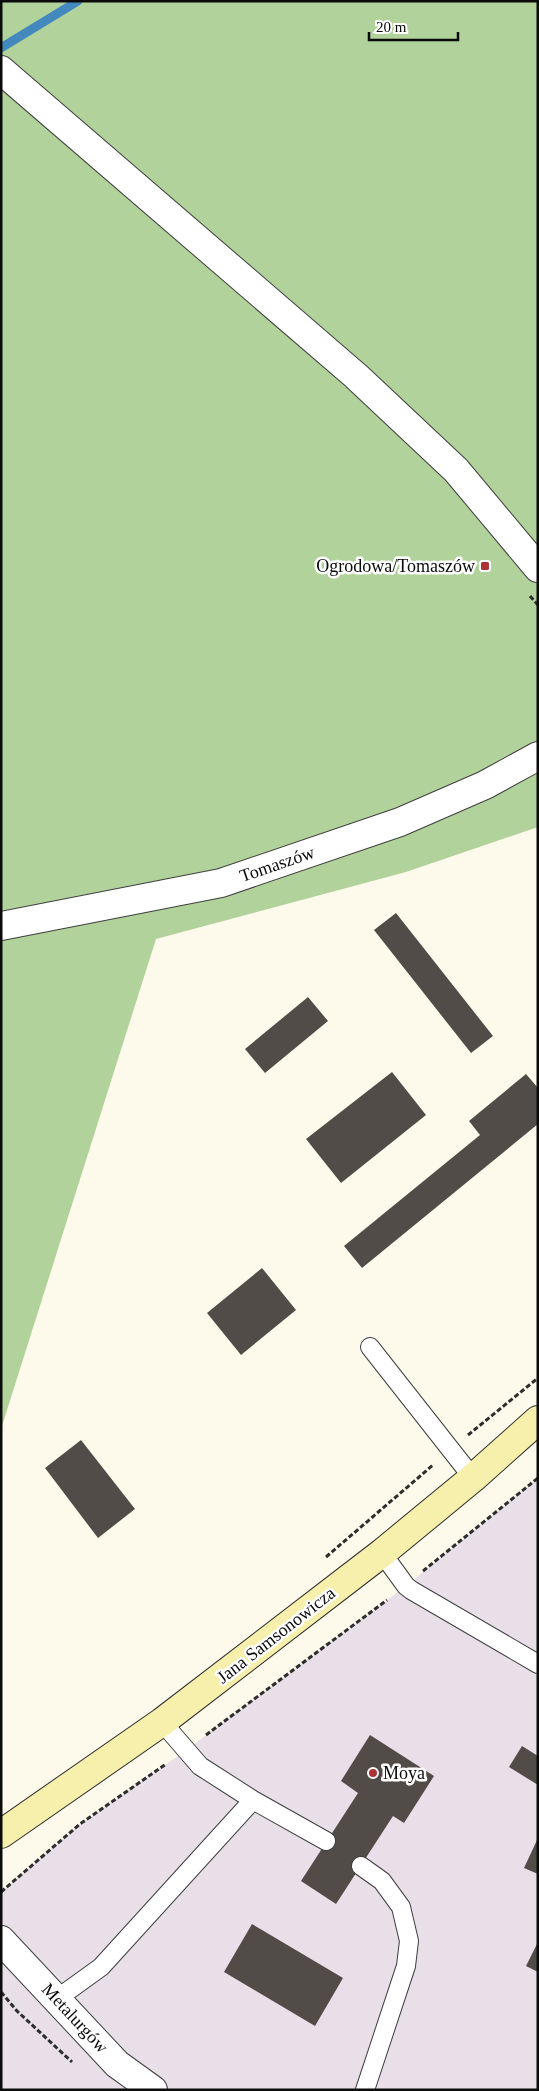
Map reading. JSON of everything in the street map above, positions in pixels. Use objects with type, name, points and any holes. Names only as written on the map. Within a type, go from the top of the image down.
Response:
[{"type":"main road","name":"Jana Samsonowicza","points":[[1,1834],[162,1722],[382,1553],[474,1478],[538,1420]]},
{"type":"street","points":[[1,70],[356,376],[449,463],[538,568]]},
{"type":"street","name":"Tomaszów","points":[[1,926],[221,883],[400,822],[485,785],[538,756]]},
{"type":"street","name":"Metalurgów","points":[[1,1940],[58,1998],[117,2064],[153,2090]]},
{"type":"lane","points":[[370,1347],[474,1478]]},
{"type":"lane","points":[[382,1553],[406,1586],[538,1664]]},
{"type":"lane","points":[[162,1722],[185,1751],[200,1766],[253,1800],[326,1842]]},
{"type":"lane","points":[[58,1998],[101,1968],[253,1800]]},
{"type":"lane","points":[[361,1866],[382,1882],[401,1907],[409,1941],[406,1966],[365,2090]]},
{"type":"path","points":[[324,1558],[538,1378]]},
{"type":"path","points":[[1,1892],[80,1824],[185,1751],[406,1586],[538,1478]]},
{"type":"path","points":[[1,1992],[17,2011],[77,2065]]},
{"type":"shaded area","points":[[538,1478],[538,2090],[1,2090],[1,1892],[80,1824],[185,1751],[406,1586]]},
{"type":"green space","points":[[1,1],[538,1],[538,827],[406,872],[156,939],[1,1429]]},
{"type":"building","points":[[396,913],[493,1036],[471,1053],[374,930]]},
{"type":"building","points":[[308,997],[328,1021],[265,1073],[245,1049]]},
{"type":"building","points":[[392,1072],[426,1115],[341,1183],[306,1139]]},
{"type":"building","points":[[526,1074],[538,1088],[538,1124],[362,1268],[344,1246],[480,1135],[469,1121]]},
{"type":"building","points":[[262,1268],[296,1310],[241,1355],[207,1313]]},
{"type":"building","points":[[81,1440],[135,1509],[98,1538],[45,1468]]},
{"type":"building","points":[[370,1735],[434,1776],[404,1823],[393,1816],[336,1904],[301,1881],[358,1793],[341,1781]]},
{"type":"building","points":[[522,1746],[538,1756],[538,1785],[509,1767]]},
{"type":"building","points":[[538,1838],[538,1874],[524,1868]]},
{"type":"building","points":[[252,1924],[343,1978],[315,2026],[224,1972]]},
{"type":"building","points":[[538,1942],[538,1972],[526,1966]]},
{"type":"waterway","points":[[1,48],[78,1]]},
{"type":"place","name":"Ogrodowa/Tomaszów","points":[[485,566]]},
{"type":"place","name":"Moya","points":[[373,1773]]}]
